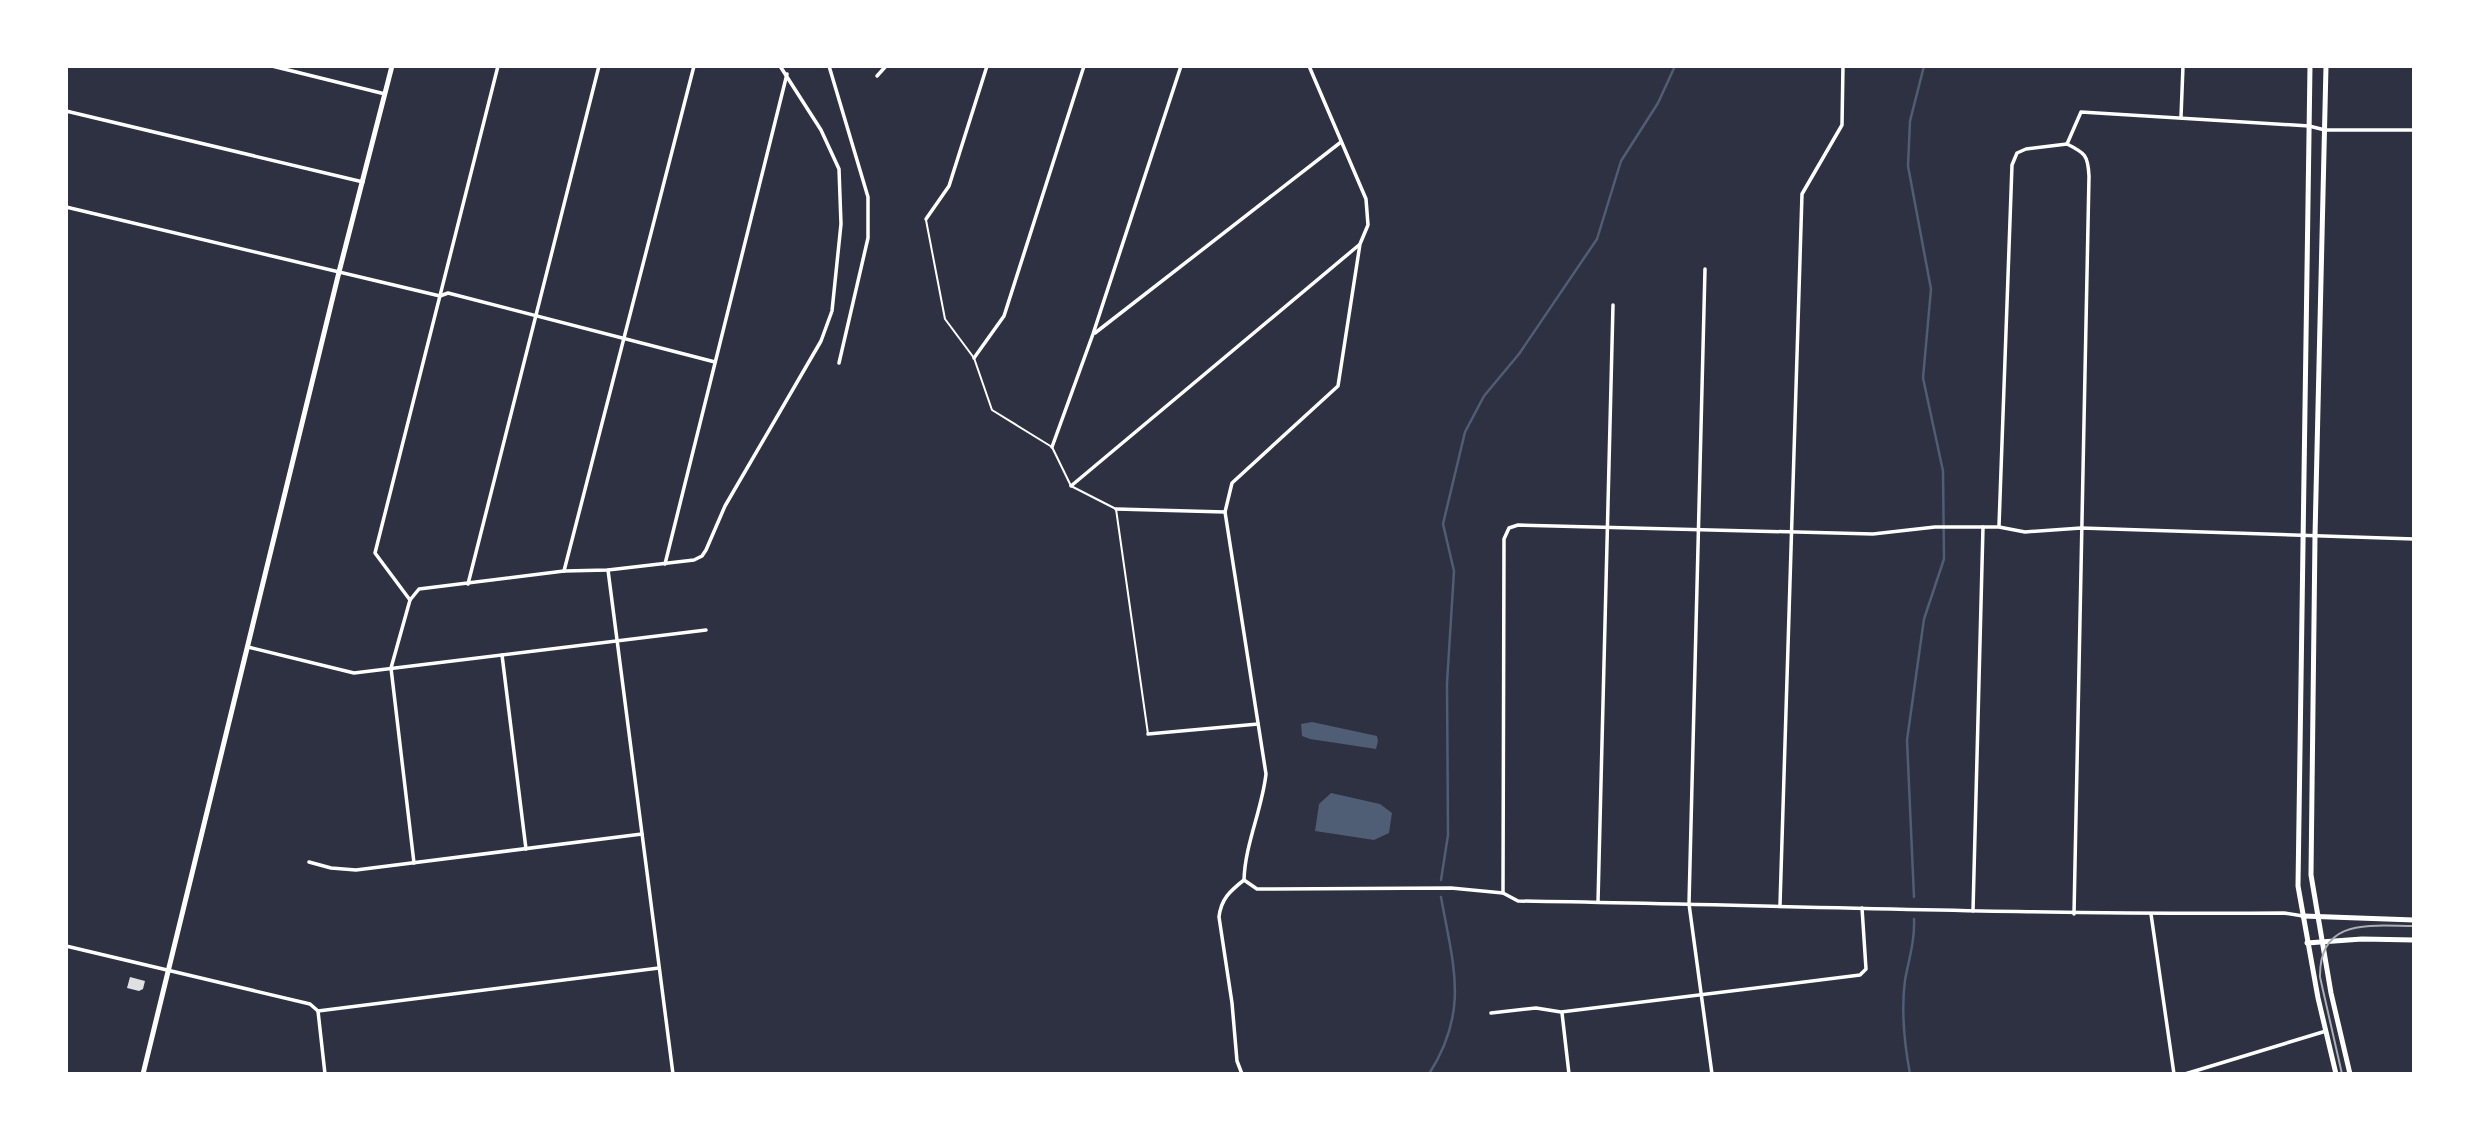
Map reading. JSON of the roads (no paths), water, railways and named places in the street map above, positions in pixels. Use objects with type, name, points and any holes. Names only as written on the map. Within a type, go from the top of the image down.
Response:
[{"type":"main road","points":[[143,1073],[392,66]]},
{"type":"main road","points":[[2310,66],[2297,849],[2298,886],[2307,943],[2336,1073]]},
{"type":"main road","points":[[2326,66],[2315,536],[2311,875],[2331,993],[2350,1073]]},
{"type":"main road","points":[[2303,916],[2413,920]]},
{"type":"main road","points":[[2307,943],[2413,940]]},
{"type":"street","points":[[272,66],[385,94]]},
{"type":"street","points":[[410,600],[375,553],[498,66]]},
{"type":"street","points":[[468,584],[599,66]]},
{"type":"street","points":[[564,571],[694,66]]},
{"type":"street","points":[[414,863],[391,668],[410,600],[419,589],[564,571],[665,564],[694,560],[702,556],[725,506],[821,341],[832,311],[841,224],[839,169],[821,130],[780,66]]},
{"type":"street","points":[[829,66],[868,197],[868,238],[839,363]]},
{"type":"street","points":[[877,76],[886,66]]},
{"type":"street","points":[[926,219],[950,186],[987,66]]},
{"type":"street","points":[[974,358],[1004,316],[1084,66]]},
{"type":"street","points":[[1052,447],[1093,334],[1181,66]]},
{"type":"street","points":[[1244,880],[1244,863],[1266,774],[1225,512],[1232,483],[1338,386],[1360,244],[1368,225],[1366,199],[1310,66]]},
{"type":"street","points":[[1780,905],[1802,194],[1842,125],[1843,66]]},
{"type":"street","points":[[2181,117],[2183,66]]},
{"type":"street","points":[[665,564],[787,74]]},
{"type":"street","points":[[66,111],[363,182]]},
{"type":"street","points":[[2067,144],[2081,112],[2309,126],[2325,130],[2413,130]]},
{"type":"street","points":[[1093,334],[1341,141]]},
{"type":"street","points":[[1999,527],[2012,165],[2017,153],[2026,149],[2067,144],[2084,153],[2089,176],[2074,914]]},
{"type":"street","points":[[66,207],[440,296],[448,293],[715,362]]},
{"type":"street","points":[[1071,486],[1360,244]]},
{"type":"street","points":[[1705,269],[1689,904],[1712,1073]]},
{"type":"street","points":[[1598,902],[1613,305]]},
{"type":"street","points":[[1116,509],[1225,512]]},
{"type":"street","points":[[1503,893],[1504,539],[1509,528],[1518,525],[1874,534],[1935,527],[1999,527],[2025,532],[2081,528],[2413,539]]},
{"type":"street","points":[[1973,911],[1983,527]]},
{"type":"street","points":[[608,570],[673,1073]]},
{"type":"street","points":[[248,647],[354,673],[706,630]]},
{"type":"street","points":[[502,655],[526,849]]},
{"type":"street","points":[[1148,734],[1258,724]]},
{"type":"street","points":[[309,862],[331,868],[356,870],[642,834]]},
{"type":"street","points":[[1244,880],[1257,889],[1430,887],[1503,893],[1518,901],[1780,905],[2074,914],[2303,916]]},
{"type":"street","points":[[1242,1073],[1237,1061],[1232,1003],[1219,918],[1220,904],[1227,894],[1244,880]]},
{"type":"street","points":[[1491,1013],[1536,1007],[1561,1012],[1864,973],[1866,969],[1862,908]]},
{"type":"street","points":[[2151,915],[2174,1073]]},
{"type":"street","points":[[66,946],[310,1004],[318,1011],[325,1073]]},
{"type":"street","points":[[318,1011],[659,968]]},
{"type":"street","points":[[1561,1012],[1569,1073]]},
{"type":"street","points":[[2185,1073],[2326,1031]]},
{"type":"lane","points":[[926,219],[945,319],[974,358],[992,410],[1052,447],[1071,486],[1116,509],[1148,734]]},
{"type":"water","points":[[1312,722],[1377,736],[1376,749],[1302,736],[1301,724]]},
{"type":"water","points":[[1331,793],[1380,804],[1392,813],[1389,833],[1374,840],[1315,831],[1319,804]]},
{"type":"waterway","points":[[1441,880],[1448,835],[1447,683],[1454,571],[1443,524],[1465,432],[1484,396],[1519,354],[1597,239],[1621,161],[1658,103],[1675,66]]},
{"type":"waterway","points":[[1914,897],[1907,740],[1924,619],[1944,559],[1943,471],[1923,378],[1931,289],[1908,166],[1910,121],[1924,66]]},
{"type":"waterway","points":[[1429,1074],[1442,1051],[1454,1008],[1453,966],[1441,897]]},
{"type":"waterway","points":[[1910,1074],[1903,1003],[1914,919]]},
{"type":"tram line","points":[[2342,1074],[2320,977],[2322,958],[2328,944],[2338,934],[2350,929],[2365,926],[2414,926]]}]
